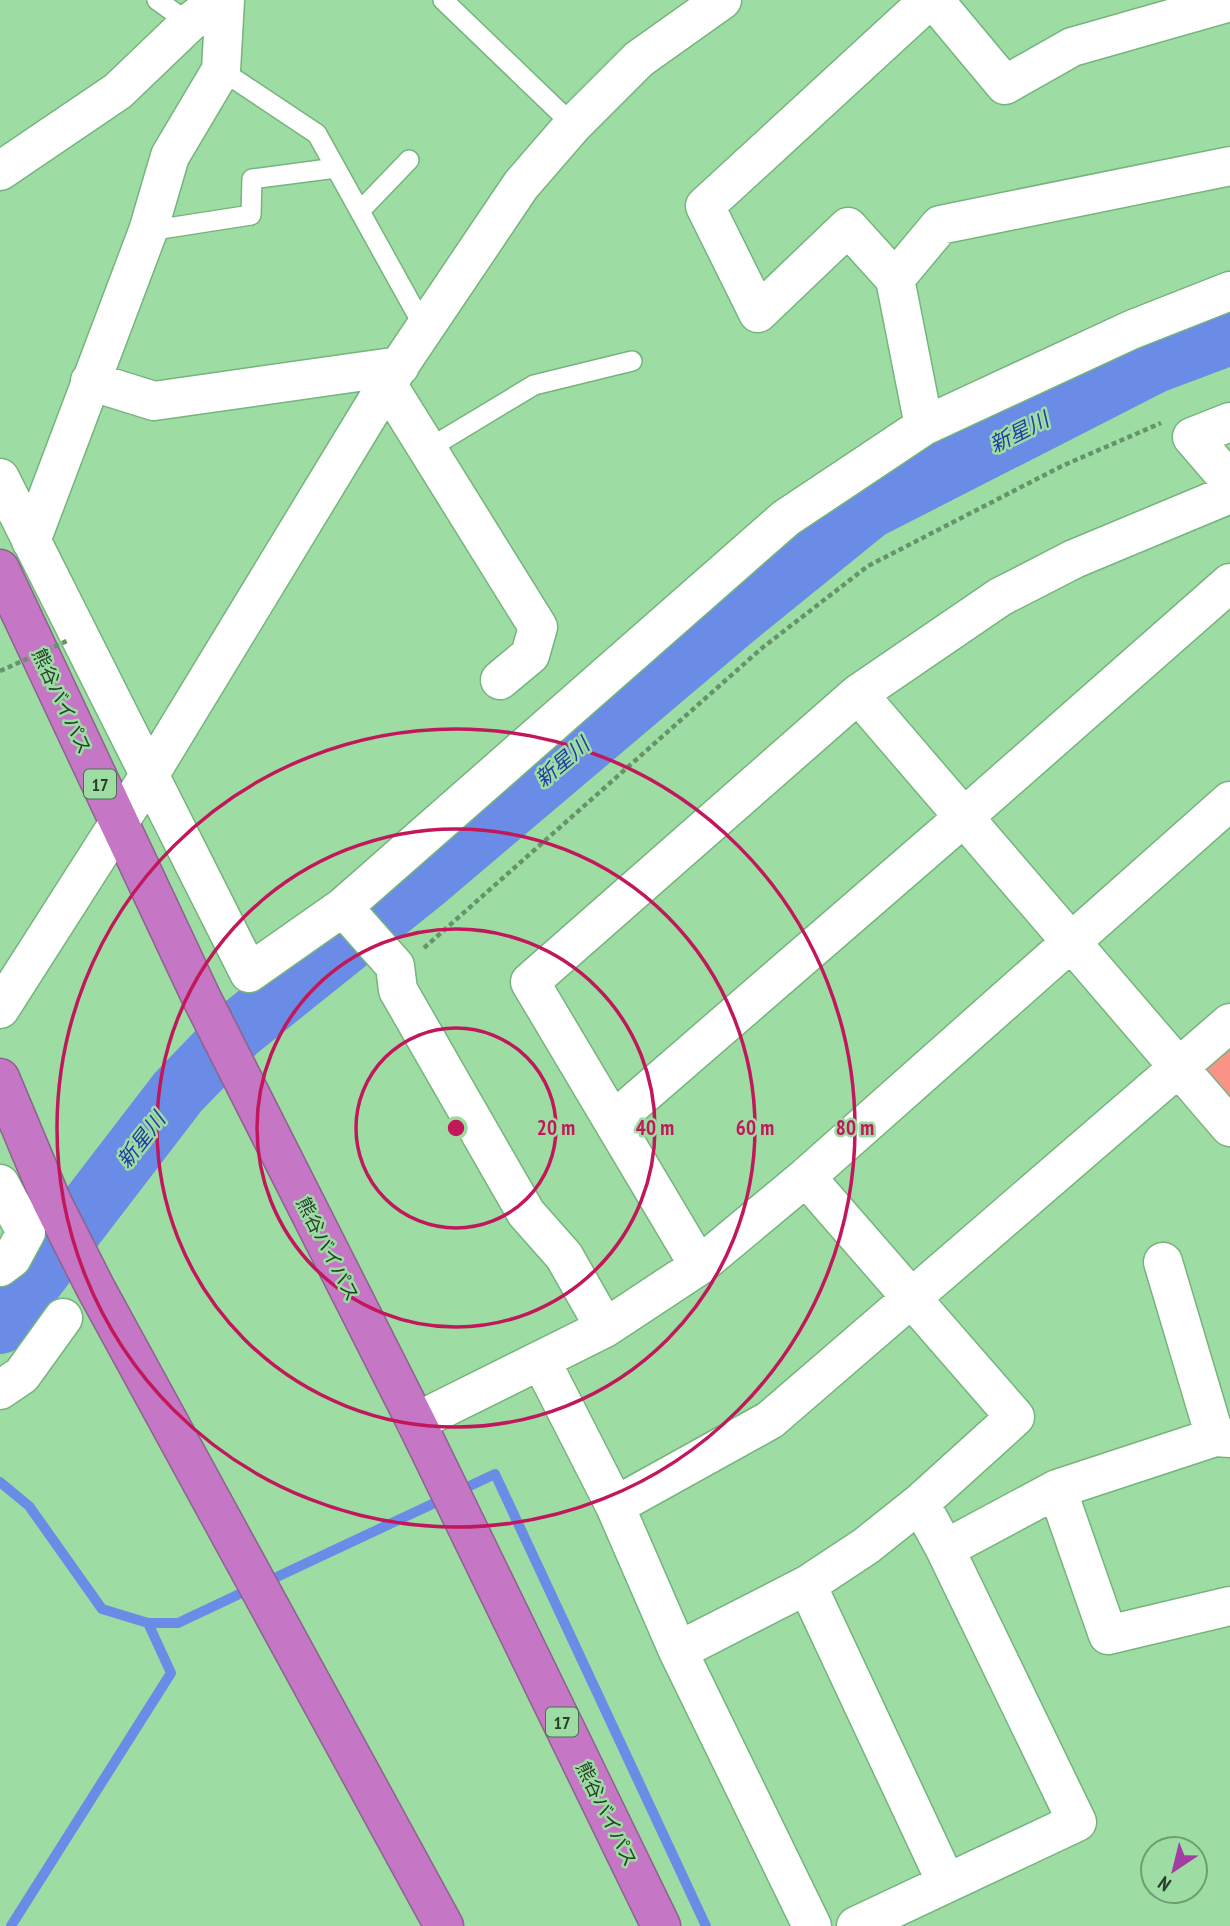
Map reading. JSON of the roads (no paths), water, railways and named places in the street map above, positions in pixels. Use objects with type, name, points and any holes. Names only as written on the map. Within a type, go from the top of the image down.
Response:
[{"type":"highway","name":"熊谷バイパス","points":[[0,569],[201,997],[416,1422],[661,1926]]},
{"type":"highway","points":[[0,1079],[52,1202],[95,1287],[443,1926]]},
{"type":"street","points":[[0,171],[118,91],[189,23],[223,0]]},
{"type":"street","points":[[31,541],[148,231],[170,156],[221,70],[223,0]]},
{"type":"street","points":[[0,1009],[150,774],[424,327],[521,184],[573,125],[639,59],[722,0]]},
{"type":"street","points":[[924,426],[895,279],[848,227],[758,313],[705,206],[931,0],[1005,85],[1072,47],[1230,2]]},
{"type":"street","points":[[895,279],[940,225],[1230,166]]},
{"type":"street","points":[[0,478],[249,973],[344,909],[786,518],[924,426],[1131,330],[1230,291]]},
{"type":"street","points":[[90,381],[154,401],[394,375]]},
{"type":"street","points":[[394,375],[428,449],[538,627],[530,655],[500,680]]},
{"type":"street","points":[[1230,422],[1192,438],[1230,481]]},
{"type":"street","points":[[699,1266],[530,982],[858,694],[1000,597],[1074,559],[1230,494]]},
{"type":"street","points":[[612,1121],[1230,583]]},
{"type":"street","points":[[858,694],[1230,1127]]},
{"type":"street","points":[[416,1422],[605,1328],[699,1266],[806,1177],[1230,802]]},
{"type":"street","points":[[344,909],[409,957],[398,990],[526,1213],[564,1256],[605,1328]]},
{"type":"street","points":[[615,1506],[770,1420],[1230,1023]]},
{"type":"street","points":[[678,1651],[807,1585],[866,1546],[920,1503],[1015,1417],[806,1177]]},
{"type":"street","points":[[0,1184],[26,1231],[12,1258],[0,1267]]},
{"type":"street","points":[[945,1549],[1057,1489],[1223,1438],[1163,1262]]},
{"type":"street","points":[[0,1390],[22,1375],[63,1318]]},
{"type":"street","points":[[541,1361],[615,1506],[678,1651],[812,1926]]},
{"type":"street","points":[[1057,1489],[1108,1634],[1230,1606]]},
{"type":"street","points":[[856,1926],[1077,1822],[945,1549],[920,1503]]},
{"type":"street","points":[[807,1585],[946,1882]]},
{"type":"lane","points":[[157,0],[189,23]]},
{"type":"lane","points":[[443,0],[573,125]]},
{"type":"lane","points":[[221,70],[317,134],[424,327]]},
{"type":"lane","points":[[360,211],[410,160]]},
{"type":"lane","points":[[148,231],[251,215],[252,179],[336,168]]},
{"type":"lane","points":[[428,449],[534,385],[632,361]]},
{"type":"waterway","name":"新星川","points":[[0,1324],[178,1092],[238,1030],[425,880],[732,620],[869,509],[1153,364],[1230,335]]},
{"type":"waterway","points":[[457,1492],[495,1474],[706,1926]]},
{"type":"waterway","points":[[0,1482],[29,1506],[102,1609],[148,1623],[178,1623],[250,1589]]},
{"type":"waterway","points":[[264,1583],[443,1499]]},
{"type":"waterway","points":[[11,1926],[171,1673],[148,1623]]}]
